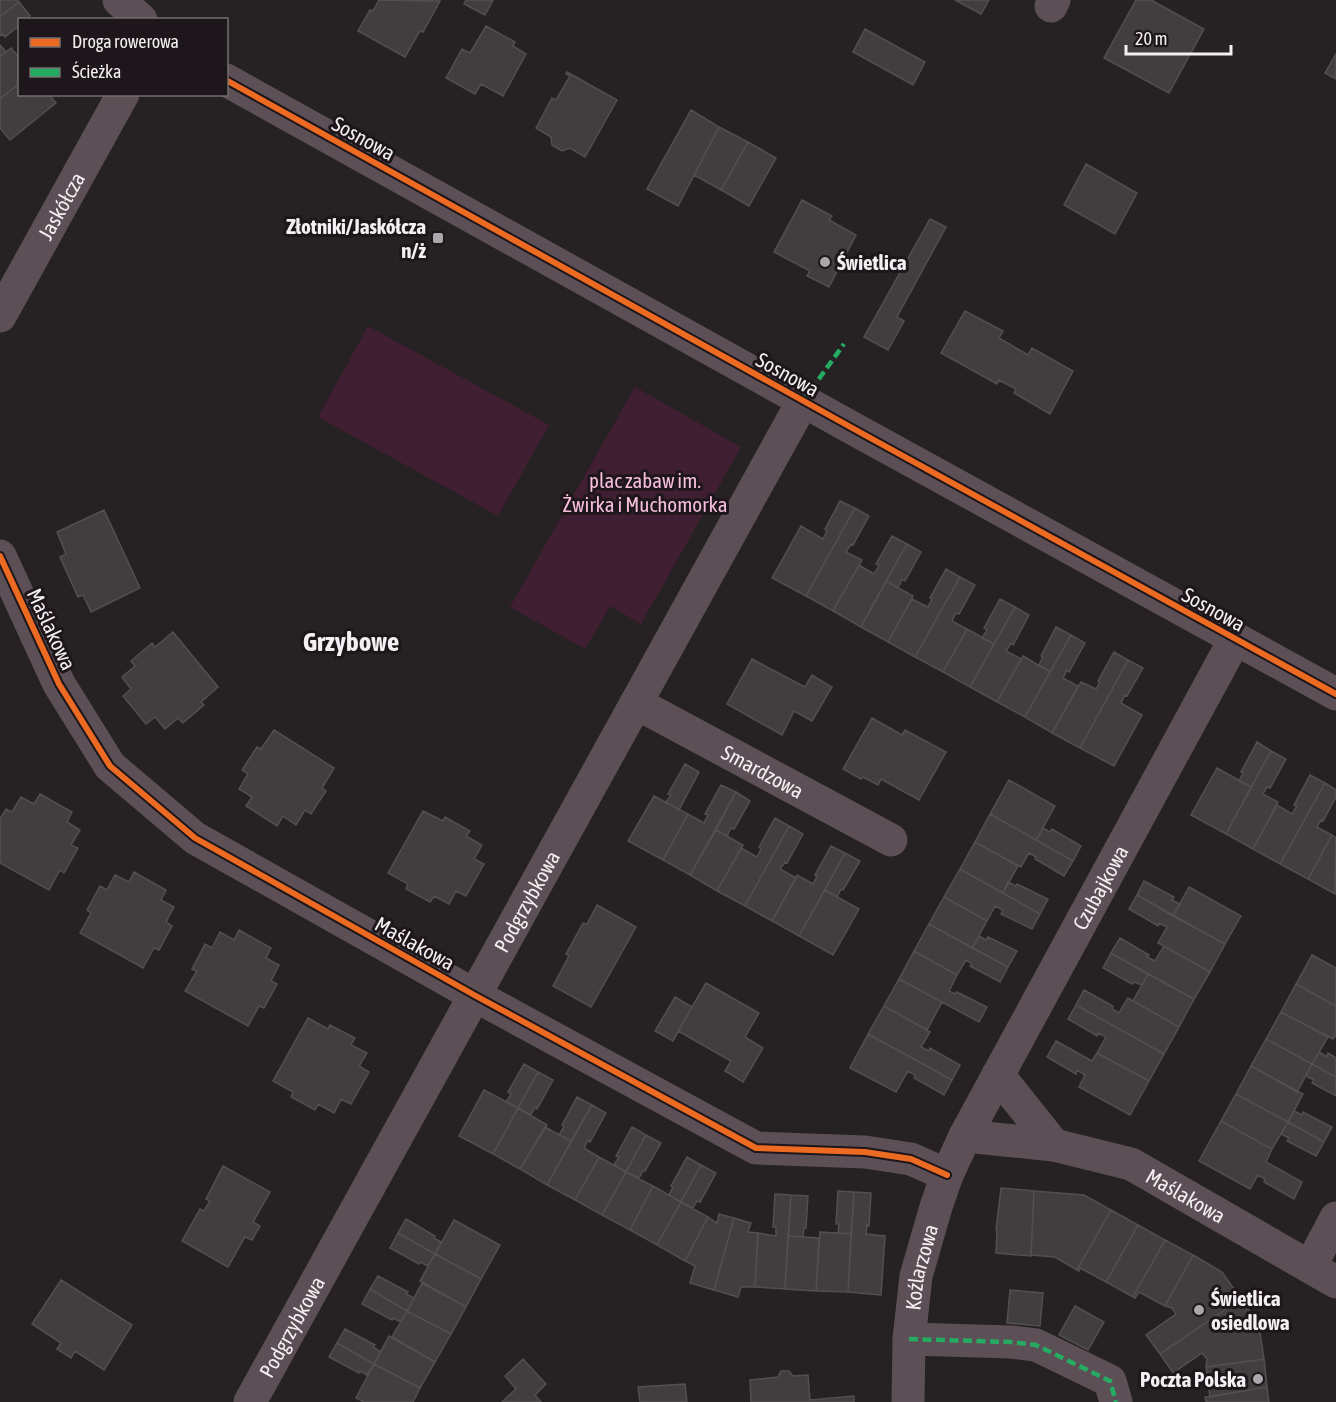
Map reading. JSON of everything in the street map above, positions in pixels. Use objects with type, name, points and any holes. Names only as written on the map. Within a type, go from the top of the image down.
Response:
[{"type":"street","points":[[119,0],[139,18]]},
{"type":"street","name":"Sosnowa","points":[[228,81],[1336,694]]},
{"type":"street","name":"Jaskółcza","points":[[0,316],[122,96]]},
{"type":"street","name":"Podgrzybkowa","points":[[250,1402],[803,401]]},
{"type":"street","name":"Maślakowa","points":[[0,556],[59,684],[110,766],[195,838],[476,996],[756,1148],[865,1152],[911,1159],[947,1175]]},
{"type":"street","name":"Czubajkowa","points":[[965,1136],[1235,639]]},
{"type":"street","name":"Smardzowa","points":[[636,703],[891,840]]},
{"type":"street","points":[[998,1075],[1054,1145]]},
{"type":"street","name":"Maślakowa","points":[[965,1136],[1054,1145],[1131,1164],[1323,1274]]},
{"type":"street","name":"Koźlarzowa","points":[[908,1402],[909,1339],[916,1276],[947,1175],[965,1136]]},
{"type":"street","points":[[1323,1274],[1336,1218]]},
{"type":"street","points":[[909,1339],[1011,1342],[1036,1345],[1110,1381],[1116,1402]]},
{"type":"green space","points":[[368,326],[549,425],[498,516],[318,417]]},
{"type":"green space","name":"plac zabaw im. Żwirka i Muchomorka","points":[[635,387],[741,447],[641,624],[610,606],[585,649],[510,607]]},
{"type":"building","points":[[0,0],[17,0],[19,2],[0,17]]},
{"type":"building","points":[[379,0],[440,1],[423,32],[420,31],[405,57],[358,31],[370,10],[373,11]]},
{"type":"building","points":[[466,0],[493,0],[485,15],[464,4]]},
{"type":"building","points":[[955,0],[989,0],[981,14]]},
{"type":"building","points":[[1136,0],[1151,0],[1204,29],[1169,93],[1104,58]]},
{"type":"building","points":[[19,2],[30,16],[18,18],[18,27],[5,37],[2,34],[0,36],[0,17]]},
{"type":"building","points":[[486,26],[515,42],[513,46],[526,54],[503,96],[481,84],[475,94],[446,78],[462,49],[470,53]]},
{"type":"building","points":[[865,29],[925,62],[913,85],[853,52]]},
{"type":"building","points":[[0,45],[6,52],[0,57]]},
{"type":"building","points":[[11,48],[18,56],[18,85],[0,99],[0,57]]},
{"type":"building","points":[[1336,54],[1336,79],[1325,73]]},
{"type":"building","points":[[567,72],[617,100],[585,157],[570,148],[562,151],[552,145],[551,137],[536,128],[552,98],[556,100],[570,76],[566,74]]},
{"type":"building","points":[[18,85],[18,96],[51,96],[56,103],[10,140],[0,128],[0,99]]},
{"type":"building","points":[[691,110],[719,127],[678,206],[647,189]]},
{"type":"building","points":[[719,127],[748,142],[721,190],[694,175]]},
{"type":"building","points":[[748,142],[776,158],[749,206],[721,190]]},
{"type":"building","points":[[1086,164],[1137,193],[1115,234],[1064,205]]},
{"type":"building","points":[[802,200],[832,216],[829,220],[856,235],[829,287],[807,276],[810,271],[774,252]]},
{"type":"building","points":[[930,219],[946,227],[897,317],[904,321],[888,350],[864,337]]},
{"type":"building","points":[[965,311],[1003,331],[999,338],[1028,355],[1032,348],[1073,371],[1050,414],[1014,393],[1016,389],[999,380],[997,384],[941,353]]},
{"type":"building","points":[[840,501],[855,508],[806,596],[772,578],[801,526],[823,539],[827,531],[825,529]]},
{"type":"building","points":[[855,508],[869,516],[853,545],[851,544],[846,552],[862,560],[833,611],[806,596]]},
{"type":"building","points":[[104,510],[140,588],[91,612],[83,595],[78,597],[60,557],[66,554],[57,532]]},
{"type":"building","points":[[892,536],[907,544],[861,627],[833,611],[859,565],[874,574],[879,566],[876,564]]},
{"type":"building","points":[[907,544],[921,552],[905,581],[902,579],[898,588],[886,581]]},
{"type":"building","points":[[946,569],[960,577],[915,657],[888,642],[912,599],[928,607],[932,599],[930,598]]},
{"type":"building","points":[[960,577],[975,585],[959,614],[956,613],[952,621],[967,629],[943,672],[915,657]]},
{"type":"building","points":[[886,581],[913,596],[888,642],[861,627]]},
{"type":"building","points":[[1000,599],[1015,607],[994,644],[982,638],[987,630],[984,628]]},
{"type":"building","points":[[1015,607],[1029,615],[1013,645],[1011,643],[1006,651],[1021,659],[997,702],[970,687]]},
{"type":"building","points":[[1056,627],[1071,635],[1050,672],[1039,665],[1043,657],[1041,656]]},
{"type":"building","points":[[967,629],[994,644],[970,687],[943,672]]},
{"type":"building","points":[[173,632],[218,687],[201,702],[204,705],[183,723],[178,718],[165,729],[155,717],[146,724],[123,696],[131,689],[122,677],[135,666],[131,661],[152,643],[155,647]]},
{"type":"building","points":[[1071,635],[1085,643],[1069,672],[1067,670],[1063,678],[1078,686],[1052,733],[1025,717]]},
{"type":"building","points":[[1114,652],[1128,660],[1080,748],[1052,733],[1081,682],[1096,689]]},
{"type":"building","points":[[1023,656],[1050,672],[1025,717],[997,702]]},
{"type":"building","points":[[752,659],[805,687],[812,675],[832,687],[812,721],[794,711],[782,735],[727,704]]},
{"type":"building","points":[[1128,660],[1143,668],[1121,703],[1142,715],[1114,766],[1080,748]]},
{"type":"building","points":[[872,718],[902,735],[905,730],[946,752],[919,800],[881,779],[878,785],[843,769]]},
{"type":"building","points":[[274,730],[334,768],[322,788],[326,791],[311,814],[305,810],[296,825],[283,816],[277,826],[246,806],[252,797],[239,789],[248,774],[242,770],[257,747],[261,749]]},
{"type":"building","points":[[1257,742],[1271,751],[1251,787],[1239,781],[1243,773],[1241,772]]},
{"type":"building","points":[[1271,751],[1286,759],[1270,788],[1267,787],[1263,794],[1278,802],[1253,849],[1226,834]]},
{"type":"building","points":[[685,764],[699,772],[679,810],[666,802]]},
{"type":"building","points":[[1217,768],[1251,787],[1226,834],[1191,815]]},
{"type":"building","points":[[1310,775],[1325,783],[1280,864],[1253,849],[1277,805],[1292,814],[1297,806],[1294,805]]},
{"type":"building","points":[[1009,780],[1055,806],[1036,840],[990,814]]},
{"type":"building","points":[[1325,783],[1336,790],[1336,797],[1323,821],[1321,820],[1317,827],[1332,835],[1308,879],[1280,864]]},
{"type":"building","points":[[721,785],[736,792],[690,875],[663,860],[688,814],[704,823],[708,815],[705,814]]},
{"type":"building","points":[[736,792],[750,801],[734,829],[731,828],[727,836],[716,830]]},
{"type":"building","points":[[40,794],[72,812],[67,822],[80,830],[71,845],[78,848],[64,873],[60,870],[49,890],[0,863],[0,819],[6,809],[12,812],[21,797],[34,804]]},
{"type":"building","points":[[654,796],[688,814],[663,860],[628,841]]},
{"type":"building","points":[[423,811],[443,821],[445,817],[470,831],[466,836],[482,845],[474,859],[484,864],[466,896],[456,891],[449,904],[434,896],[430,902],[406,889],[408,884],[388,873]]},
{"type":"building","points":[[990,814],[1073,861],[1064,876],[1029,853],[1021,867],[975,842]]},
{"type":"building","points":[[775,818],[789,826],[745,906],[717,891],[741,848],[757,857],[761,849],[759,847]]},
{"type":"building","points":[[789,826],[803,834],[787,863],[785,862],[780,869],[796,878],[772,921],[745,906]]},
{"type":"building","points":[[1043,828],[1050,832],[1052,829],[1081,846],[1073,861],[1036,840]]},
{"type":"building","points":[[716,830],[743,845],[717,891],[690,875]]},
{"type":"building","points":[[1332,835],[1336,838],[1335,894],[1308,879]]},
{"type":"building","points":[[975,842],[1018,866],[1003,893],[960,869]]},
{"type":"building","points":[[831,846],[845,853],[799,936],[772,921],[797,875],[813,884],[817,876],[815,875]]},
{"type":"building","points":[[845,853],[860,861],[837,897],[825,890]]},
{"type":"building","points":[[960,869],[1040,914],[1032,929],[1001,914],[1003,910],[995,906],[987,921],[944,897]]},
{"type":"building","points":[[134,872],[166,890],[161,900],[174,907],[166,922],[172,926],[159,950],[154,948],[143,968],[80,933],[91,913],[87,910],[100,886],[107,890],[115,875],[129,882]]},
{"type":"building","points":[[1144,881],[1174,897],[1172,900],[1180,904],[1173,916],[1137,895]]},
{"type":"building","points":[[1008,882],[1048,899],[1040,914],[1003,893]]},
{"type":"building","points":[[1189,887],[1241,916],[1225,944],[1173,916]]},
{"type":"building","points":[[825,890],[859,909],[833,955],[799,936]]},
{"type":"building","points":[[1137,895],[1225,944],[1210,972],[1158,943],[1167,927],[1159,923],[1158,926],[1129,909]]},
{"type":"building","points":[[944,897],[987,921],[972,948],[929,924]]},
{"type":"building","points":[[597,905],[636,927],[591,1007],[553,986],[569,956],[566,954],[583,923],[587,924]]},
{"type":"building","points":[[929,924],[1008,967],[1000,982],[970,966],[972,964],[966,960],[957,975],[914,951]]},
{"type":"building","points":[[239,930],[271,948],[266,958],[279,965],[271,981],[277,984],[264,1008],[259,1006],[248,1026],[185,991],[197,971],[192,969],[205,944],[212,948],[220,932],[234,940]]},
{"type":"building","points":[[979,936],[986,940],[988,937],[1017,951],[1008,967],[972,948]]},
{"type":"building","points":[[1120,938],[1155,961],[1164,946],[1210,972],[1194,999],[1111,953]]},
{"type":"building","points":[[914,951],[957,975],[949,991],[955,994],[957,992],[987,1007],[979,1022],[899,979]]},
{"type":"building","points":[[1111,953],[1148,974],[1142,985],[1134,982],[1132,984],[1103,968]]},
{"type":"building","points":[[1312,955],[1336,968],[1336,1006],[1296,984]]},
{"type":"building","points":[[1148,974],[1194,999],[1179,1027],[1133,1001]]},
{"type":"building","points":[[899,979],[942,1002],[927,1030],[884,1006]]},
{"type":"building","points":[[706,983],[759,1013],[745,1037],[763,1048],[743,1082],[725,1071],[731,1061],[678,1031]]},
{"type":"building","points":[[1296,984],[1336,1006],[1336,1035],[1333,1039],[1281,1012]]},
{"type":"building","points":[[1084,990],[1113,1006],[1112,1009],[1119,1013],[1128,998],[1179,1027],[1164,1054],[1076,1005]]},
{"type":"building","points":[[675,997],[692,1007],[673,1041],[655,1031]]},
{"type":"building","points":[[1076,1005],[1164,1054],[1149,1081],[1097,1053],[1106,1037],[1098,1033],[1097,1036],[1068,1019]]},
{"type":"building","points":[[884,1006],[930,1032],[921,1047],[929,1051],[930,1048],[960,1065],[952,1080],[868,1034]]},
{"type":"building","points":[[1281,1012],[1328,1037],[1312,1064],[1266,1039]]},
{"type":"building","points":[[308,1018],[328,1029],[330,1025],[355,1038],[351,1045],[367,1053],[359,1066],[369,1072],[351,1104],[341,1099],[334,1113],[318,1104],[315,1110],[291,1097],[293,1092],[273,1081]]},
{"type":"building","points":[[868,1034],[952,1080],[944,1095],[914,1078],[915,1075],[908,1071],[896,1092],[850,1068]]},
{"type":"building","points":[[1266,1039],[1312,1064],[1297,1092],[1251,1066]]},
{"type":"building","points":[[1056,1041],[1092,1061],[1097,1053],[1149,1081],[1130,1115],[1079,1087],[1085,1075],[1077,1070],[1076,1074],[1047,1057]]},
{"type":"building","points":[[1319,1052],[1327,1057],[1328,1053],[1336,1058],[1336,1077],[1312,1064]]},
{"type":"building","points":[[524,1064],[538,1072],[518,1108],[506,1102],[511,1094],[508,1092]]},
{"type":"building","points":[[1312,1064],[1336,1077],[1336,1096],[1312,1083],[1314,1080],[1306,1076]]},
{"type":"building","points":[[1251,1066],[1303,1094],[1288,1122],[1236,1094]]},
{"type":"building","points":[[538,1072],[553,1080],[537,1109],[535,1107],[531,1115],[518,1108]]},
{"type":"building","points":[[484,1090],[518,1108],[493,1154],[459,1136]]},
{"type":"building","points":[[1236,1094],[1288,1122],[1272,1149],[1221,1121]]},
{"type":"building","points":[[577,1097],[592,1105],[571,1141],[559,1135]]},
{"type":"building","points":[[592,1105],[606,1113],[590,1142],[588,1140],[584,1148],[599,1157],[575,1200],[547,1185]]},
{"type":"building","points":[[518,1108],[547,1125],[520,1169],[493,1154]]},
{"type":"building","points":[[1294,1111],[1302,1115],[1303,1112],[1332,1127],[1324,1142],[1288,1122]]},
{"type":"building","points":[[1221,1121],[1272,1149],[1266,1162],[1302,1182],[1294,1199],[1264,1182],[1265,1179],[1258,1175],[1250,1189],[1199,1161]]},
{"type":"building","points":[[1288,1122],[1324,1142],[1316,1156],[1287,1141],[1289,1138],[1281,1134]]},
{"type":"building","points":[[545,1127],[571,1141],[547,1185],[520,1169]]},
{"type":"building","points":[[632,1127],[646,1135],[626,1172],[614,1165],[619,1157],[616,1156]]},
{"type":"building","points":[[646,1135],[661,1143],[639,1178],[626,1172]]},
{"type":"building","points":[[599,1157],[626,1172],[602,1215],[575,1200]]},
{"type":"building","points":[[687,1157],[701,1165],[681,1202],[669,1195],[673,1187],[671,1186]]},
{"type":"building","points":[[701,1165],[716,1173],[700,1202],[697,1201],[693,1208],[681,1202]]},
{"type":"building","points":[[223,1166],[270,1192],[253,1222],[260,1226],[252,1240],[245,1237],[228,1267],[182,1241],[200,1209],[204,1211],[210,1201],[206,1199]]},
{"type":"building","points":[[626,1172],[653,1186],[630,1230],[602,1215]]},
{"type":"building","points":[[653,1186],[681,1202],[657,1245],[630,1230]]},
{"type":"building","points":[[1001,1188],[1034,1191],[1031,1256],[996,1253]]},
{"type":"building","points":[[838,1191],[854,1192],[851,1234],[838,1233],[839,1224],[836,1224]]},
{"type":"building","points":[[1034,1191],[1084,1195],[1111,1210],[1077,1270],[1055,1257],[1031,1255]]},
{"type":"building","points":[[854,1192],[871,1193],[869,1226],[867,1225],[866,1234],[885,1236],[881,1295],[848,1292]]},
{"type":"building","points":[[775,1194],[791,1195],[785,1289],[755,1287],[758,1233],[776,1236],[776,1227],[773,1227]]},
{"type":"building","points":[[791,1195],[808,1196],[806,1228],[804,1228],[803,1237],[788,1236]]},
{"type":"building","points":[[681,1202],[708,1217],[685,1261],[657,1245]]},
{"type":"building","points":[[1111,1210],[1138,1225],[1106,1282],[1080,1268],[1079,1271],[1077,1270]]},
{"type":"building","points":[[719,1214],[734,1218],[714,1290],[690,1283],[695,1266],[685,1261],[708,1217],[717,1223]]},
{"type":"building","points":[[734,1218],[751,1223],[748,1232],[758,1233],[755,1287],[741,1287],[738,1297],[714,1290]]},
{"type":"building","points":[[406,1219],[441,1242],[435,1254],[398,1233]]},
{"type":"building","points":[[454,1220],[500,1245],[481,1279],[435,1254]]},
{"type":"building","points":[[1138,1225],[1165,1240],[1133,1297],[1106,1282]]},
{"type":"building","points":[[820,1232],[851,1234],[848,1292],[816,1291]]},
{"type":"building","points":[[398,1233],[435,1254],[428,1266],[420,1262],[419,1264],[390,1248]]},
{"type":"building","points":[[788,1236],[819,1238],[816,1291],[785,1289]]},
{"type":"building","points":[[1165,1240],[1193,1255],[1165,1306],[1139,1292],[1135,1298],[1133,1297]]},
{"type":"building","points":[[435,1254],[481,1279],[466,1307],[420,1281]]},
{"type":"building","points":[[1193,1255],[1222,1272],[1241,1299],[1160,1354],[1146,1335],[1176,1314],[1172,1308],[1165,1306]]},
{"type":"building","points":[[378,1276],[408,1292],[406,1294],[414,1298],[407,1311],[370,1289]]},
{"type":"building","points":[[61,1280],[132,1325],[104,1370],[75,1351],[71,1358],[57,1349],[61,1343],[32,1324]]},
{"type":"building","points":[[422,1283],[466,1307],[451,1334],[407,1311]]},
{"type":"building","points":[[370,1289],[407,1311],[401,1322],[393,1318],[392,1320],[362,1304]]},
{"type":"building","points":[[1010,1290],[1043,1293],[1040,1326],[1007,1323]]},
{"type":"building","points":[[1241,1299],[1259,1325],[1264,1359],[1206,1367],[1207,1359],[1202,1353],[1173,1373],[1160,1354]]},
{"type":"building","points":[[1075,1306],[1104,1322],[1088,1350],[1059,1335]]},
{"type":"building","points":[[407,1311],[451,1334],[435,1362],[392,1337]]},
{"type":"building","points":[[345,1329],[375,1345],[373,1347],[381,1352],[374,1364],[337,1343]]},
{"type":"building","points":[[389,1336],[435,1362],[420,1388],[374,1364]]},
{"type":"building","points":[[337,1343],[374,1364],[367,1375],[329,1357]]},
{"type":"building","points":[[523,1359],[546,1384],[535,1395],[541,1402],[502,1402],[516,1389],[505,1376]]},
{"type":"building","points":[[1264,1359],[1267,1387],[1210,1397],[1206,1367]]},
{"type":"building","points":[[374,1364],[420,1388],[413,1402],[364,1402],[356,1398]]},
{"type":"building","points":[[781,1371],[789,1371],[793,1376],[808,1375],[810,1400],[854,1396],[854,1402],[751,1402],[750,1380],[778,1377]]},
{"type":"building","points":[[685,1384],[687,1402],[640,1402],[638,1387]]},
{"type":"building","points":[[1267,1387],[1269,1402],[1206,1402],[1205,1397]]},
{"type":"marked path","points":[[803,401],[844,344]]},
{"type":"marked path","points":[[909,1339],[1011,1342],[1036,1345],[1110,1381],[1116,1402]]},
{"type":"cycle path","points":[[228,81],[1336,694]]},
{"type":"cycle path","points":[[0,556],[59,684],[110,766],[195,838],[476,996],[756,1148],[865,1152],[911,1159],[947,1175]]},
{"type":"place","name":"Złotniki/Jaskółcza n/ż","points":[[438,238]]},
{"type":"place","name":"Świetlica","points":[[825,262]]},
{"type":"place","name":"Świetlica osiedlowa","points":[[1199,1310]]},
{"type":"place","name":"Poczta Polska","points":[[1258,1379]]},
{"type":"district","name":"Grzybowe","points":[[351,641]]}]
